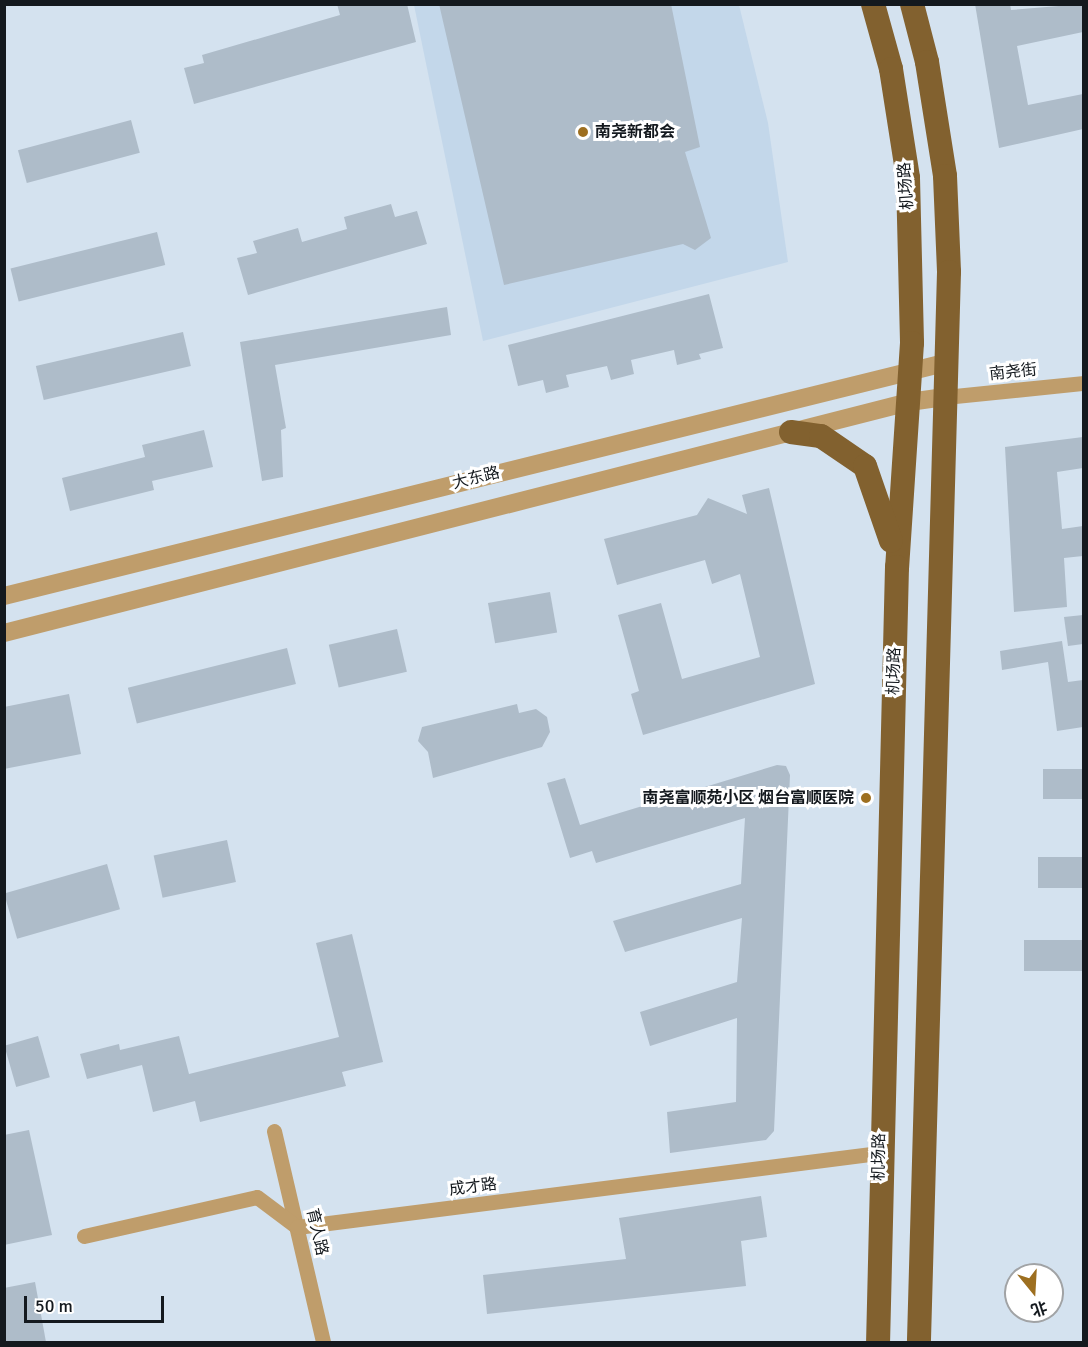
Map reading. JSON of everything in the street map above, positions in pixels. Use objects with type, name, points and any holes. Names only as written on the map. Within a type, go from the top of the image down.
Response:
[{"type":"highway","name":"机场路","points":[[873,4],[891,69],[908,178],[911,367],[897,567],[879,1154],[878,1342]]},
{"type":"highway","points":[[912,4],[927,62],[945,176],[948,362],[945,397],[919,1342]]},
{"type":"highway","points":[[791,432],[821,436],[865,466],[883,507],[897,567]]},
{"type":"street","name":"大东路","points":[[4,596],[911,367],[948,362]]},
{"type":"street","name":"南尧街","points":[[945,397],[1083,383]]},
{"type":"street","name":"大东路","points":[[4,633],[909,402],[945,397]]},
{"type":"street","name":"育人路","points":[[274,1131],[323,1342]]},
{"type":"street","name":"成才路","points":[[297,1227],[879,1154]]},
{"type":"street","points":[[84,1236],[257,1197],[297,1227]]},
{"type":"shaded area","points":[[414,5],[739,5],[768,123],[788,262],[483,341]]},
{"type":"building","points":[[337,4],[407,4],[416,42],[194,104],[184,68],[204,63],[202,55],[340,15]]},
{"type":"building","name":"南尧新都会","points":[[439,4],[671,4],[700,147],[685,152],[711,238],[695,250],[683,244],[504,285]]},
{"type":"building","points":[[975,4],[1010,4],[1011,10],[1083,4],[1083,32],[1017,46],[1028,105],[1083,94],[1083,129],[999,148]]},
{"type":"building","points":[[131,120],[140,153],[27,183],[18,150]]},
{"type":"building","points":[[391,204],[395,217],[417,211],[427,244],[248,295],[237,258],[257,253],[253,241],[298,228],[302,242],[347,229],[344,217]]},
{"type":"building","points":[[157,232],[165,265],[19,302],[10,269]]},
{"type":"building","points":[[709,294],[723,348],[699,354],[701,359],[677,365],[674,350],[631,360],[634,374],[611,380],[607,366],[566,375],[569,387],[546,393],[543,380],[518,386],[508,345]]},
{"type":"building","points":[[447,307],[451,335],[275,365],[286,428],[281,430],[283,477],[262,481],[240,342]]},
{"type":"building","points":[[183,332],[191,366],[44,400],[36,366]]},
{"type":"building","points":[[204,430],[213,467],[152,481],[154,490],[70,511],[62,478],[145,457],[142,445]]},
{"type":"building","points":[[1083,437],[1083,468],[1057,472],[1062,529],[1083,526],[1083,556],[1064,558],[1067,607],[1014,612],[1005,447]]},
{"type":"building","points":[[769,488],[815,684],[643,735],[631,694],[639,691],[618,615],[661,603],[682,679],[760,657],[740,574],[712,584],[705,560],[617,585],[604,539],[697,515],[708,498],[747,514],[742,495]]},
{"type":"building","points":[[550,592],[557,632],[495,643],[488,603]]},
{"type":"building","points":[[1083,615],[1083,644],[1068,646],[1064,617]]},
{"type":"building","points":[[397,629],[407,672],[339,688],[329,645]]},
{"type":"building","points":[[1062,641],[1068,682],[1083,680],[1083,727],[1057,731],[1048,662],[1002,670],[1000,651]]},
{"type":"building","points":[[287,648],[296,684],[137,724],[128,688]]},
{"type":"building","points":[[69,694],[81,754],[4,769],[4,707]]},
{"type":"building","points":[[517,704],[519,713],[536,709],[547,717],[550,732],[542,747],[433,778],[428,752],[418,741],[422,727]]},
{"type":"building","points":[[777,765],[786,766],[790,775],[774,1131],[766,1140],[670,1153],[667,1112],[736,1102],[737,1018],[650,1046],[640,1012],[737,982],[742,918],[625,952],[613,921],[741,884],[745,818],[596,863],[592,851],[570,858],[547,783],[565,778],[580,825]]},
{"type":"building","points":[[1043,769],[1083,769],[1083,799],[1043,799]]},
{"type":"building","points":[[227,840],[236,882],[163,898],[154,856]]},
{"type":"building","points":[[1038,857],[1083,857],[1083,888],[1038,888]]},
{"type":"building","points":[[107,864],[120,909],[17,939],[4,893]]},
{"type":"building","points":[[352,934],[383,1062],[342,1072],[346,1086],[200,1122],[195,1101],[153,1112],[142,1065],[87,1079],[80,1054],[119,1044],[120,1050],[179,1036],[189,1074],[339,1037],[316,943]]},
{"type":"building","points":[[1024,940],[1083,940],[1083,971],[1024,971]]},
{"type":"building","points":[[38,1036],[50,1077],[16,1087],[4,1046]]},
{"type":"building","points":[[29,1130],[52,1235],[4,1245],[4,1135]]},
{"type":"building","points":[[761,1196],[767,1237],[741,1241],[746,1286],[487,1314],[483,1275],[626,1259],[619,1218]]},
{"type":"building","points":[[35,1282],[46,1342],[4,1342],[4,1288]]},
{"type":"place","name":"南尧新都会","points":[[583,132]]},
{"type":"place","name":"南尧富顺苑小区 烟台富顺医院","points":[[866,798]]}]
